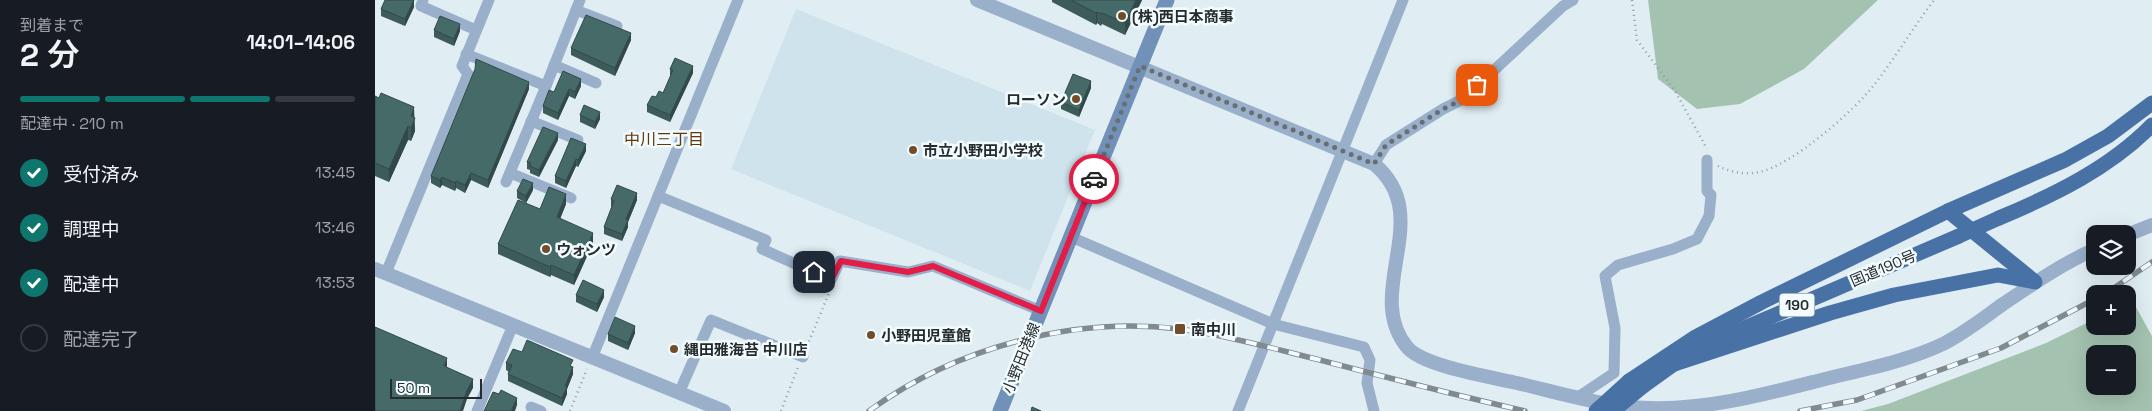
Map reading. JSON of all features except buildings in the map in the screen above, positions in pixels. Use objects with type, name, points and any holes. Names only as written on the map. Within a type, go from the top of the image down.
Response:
[{"type":"highway","points":[[1596,411],[1702,333],[1948,212],[2065,160],[2108,136],[2152,103]]},
{"type":"highway","name":"国道190号","points":[[1620,409],[1635,384],[1719,339],[2044,198],[2081,178],[2122,150],[2152,125]]},
{"type":"highway","points":[[1948,212],[2035,282]]},
{"type":"highway","points":[[1674,364],[1830,313],[1894,295],[1998,275],[2035,282]]},
{"type":"main road","name":"小野田港線","points":[[1000,411],[1167,0]]},
{"type":"street","points":[[423,0],[421,6],[476,30]]},
{"type":"street","points":[[489,0],[462,66],[468,74],[381,271],[724,411]]},
{"type":"street","points":[[592,358],[738,0]]},
{"type":"street","points":[[977,0],[1374,164],[1386,174],[1398,193],[1401,225],[1391,306],[1399,336],[1408,350],[1445,366],[1578,397],[1620,409],[1686,406],[1754,397],[1919,354],[1946,342],[1973,326],[2035,282],[2086,253]]},
{"type":"street","points":[[1238,411],[1403,0]]},
{"type":"street","points":[[1374,164],[1386,145],[1443,109],[1463,99],[1563,6],[1573,0]]},
{"type":"street","points":[[571,198],[508,178],[578,5],[617,26]]},
{"type":"street","points":[[466,54],[546,86]]},
{"type":"street","points":[[554,65],[590,81],[590,66]]},
{"type":"street","points":[[531,121],[578,140]]},
{"type":"street","points":[[1578,397],[1614,373],[1615,328],[1605,276],[1618,264],[1673,249],[1697,239],[1709,216],[1711,195],[1707,191],[1707,160]]},
{"type":"street","points":[[658,196],[766,240],[762,249],[831,280],[841,261],[908,272],[933,266],[1041,311]]},
{"type":"street","points":[[2136,232],[2152,226]]},
{"type":"street","points":[[1071,237],[1273,324],[1364,347],[1370,360],[1367,383],[1374,411]]},
{"type":"street","points":[[679,393],[711,320],[803,356]]},
{"type":"street","points":[[477,411],[513,325]]},
{"type":"path","points":[[1632,0],[1637,40],[1675,91],[1708,150],[1707,160],[1726,170],[1746,173],[1760,172],[1775,166],[1802,150],[1846,114],[1873,87],[1934,0]]},
{"type":"path","points":[[570,411],[592,358]]},
{"type":"shaded area","name":"市立小野田小学校","points":[[796,9],[1095,130],[1030,291],[731,169]]},
{"type":"green space","points":[[1648,0],[1878,0],[1804,69],[1740,104],[1697,109],[1658,79]]},
{"type":"green space","points":[[2136,307],[2152,336],[2152,411],[1861,411],[1888,404],[2046,343],[2086,323],[2086,335],[2136,335]]},
{"type":"railway","points":[[2118,285],[2152,262]]},
{"type":"railway","points":[[1800,411],[1857,400],[2001,348],[2086,304]]},
{"type":"railway","points":[[869,411],[903,389],[939,370],[977,354],[1016,342],[1057,333],[1098,327],[1138,326],[1179,329],[1231,338],[1525,411]]},
{"type":"way so far","points":[[1094,179],[1140,66],[1374,164],[1386,145],[1443,109],[1463,99],[1477,85]]},
{"type":"place","name":"(株)西日本商事","points":[[1122,16]]},
{"type":"place","name":"ローソン","points":[[1076,99]]},
{"type":"place","name":"市立小野田小学校","points":[[913,150]]},
{"type":"place","name":"ウォンツ","points":[[546,249]]},
{"type":"place","name":"南中川","points":[[1180,329]]},
{"type":"place","name":"小野田児童館","points":[[871,335]]},
{"type":"place","name":"縄田雅海苔 中川店","points":[[674,349]]},
{"type":"district","name":"中川三丁目","points":[[664,139]]},
{"type":"route","points":[[814,272],[831,280],[841,261],[908,272],[933,266],[1041,311],[1094,179]]}]
